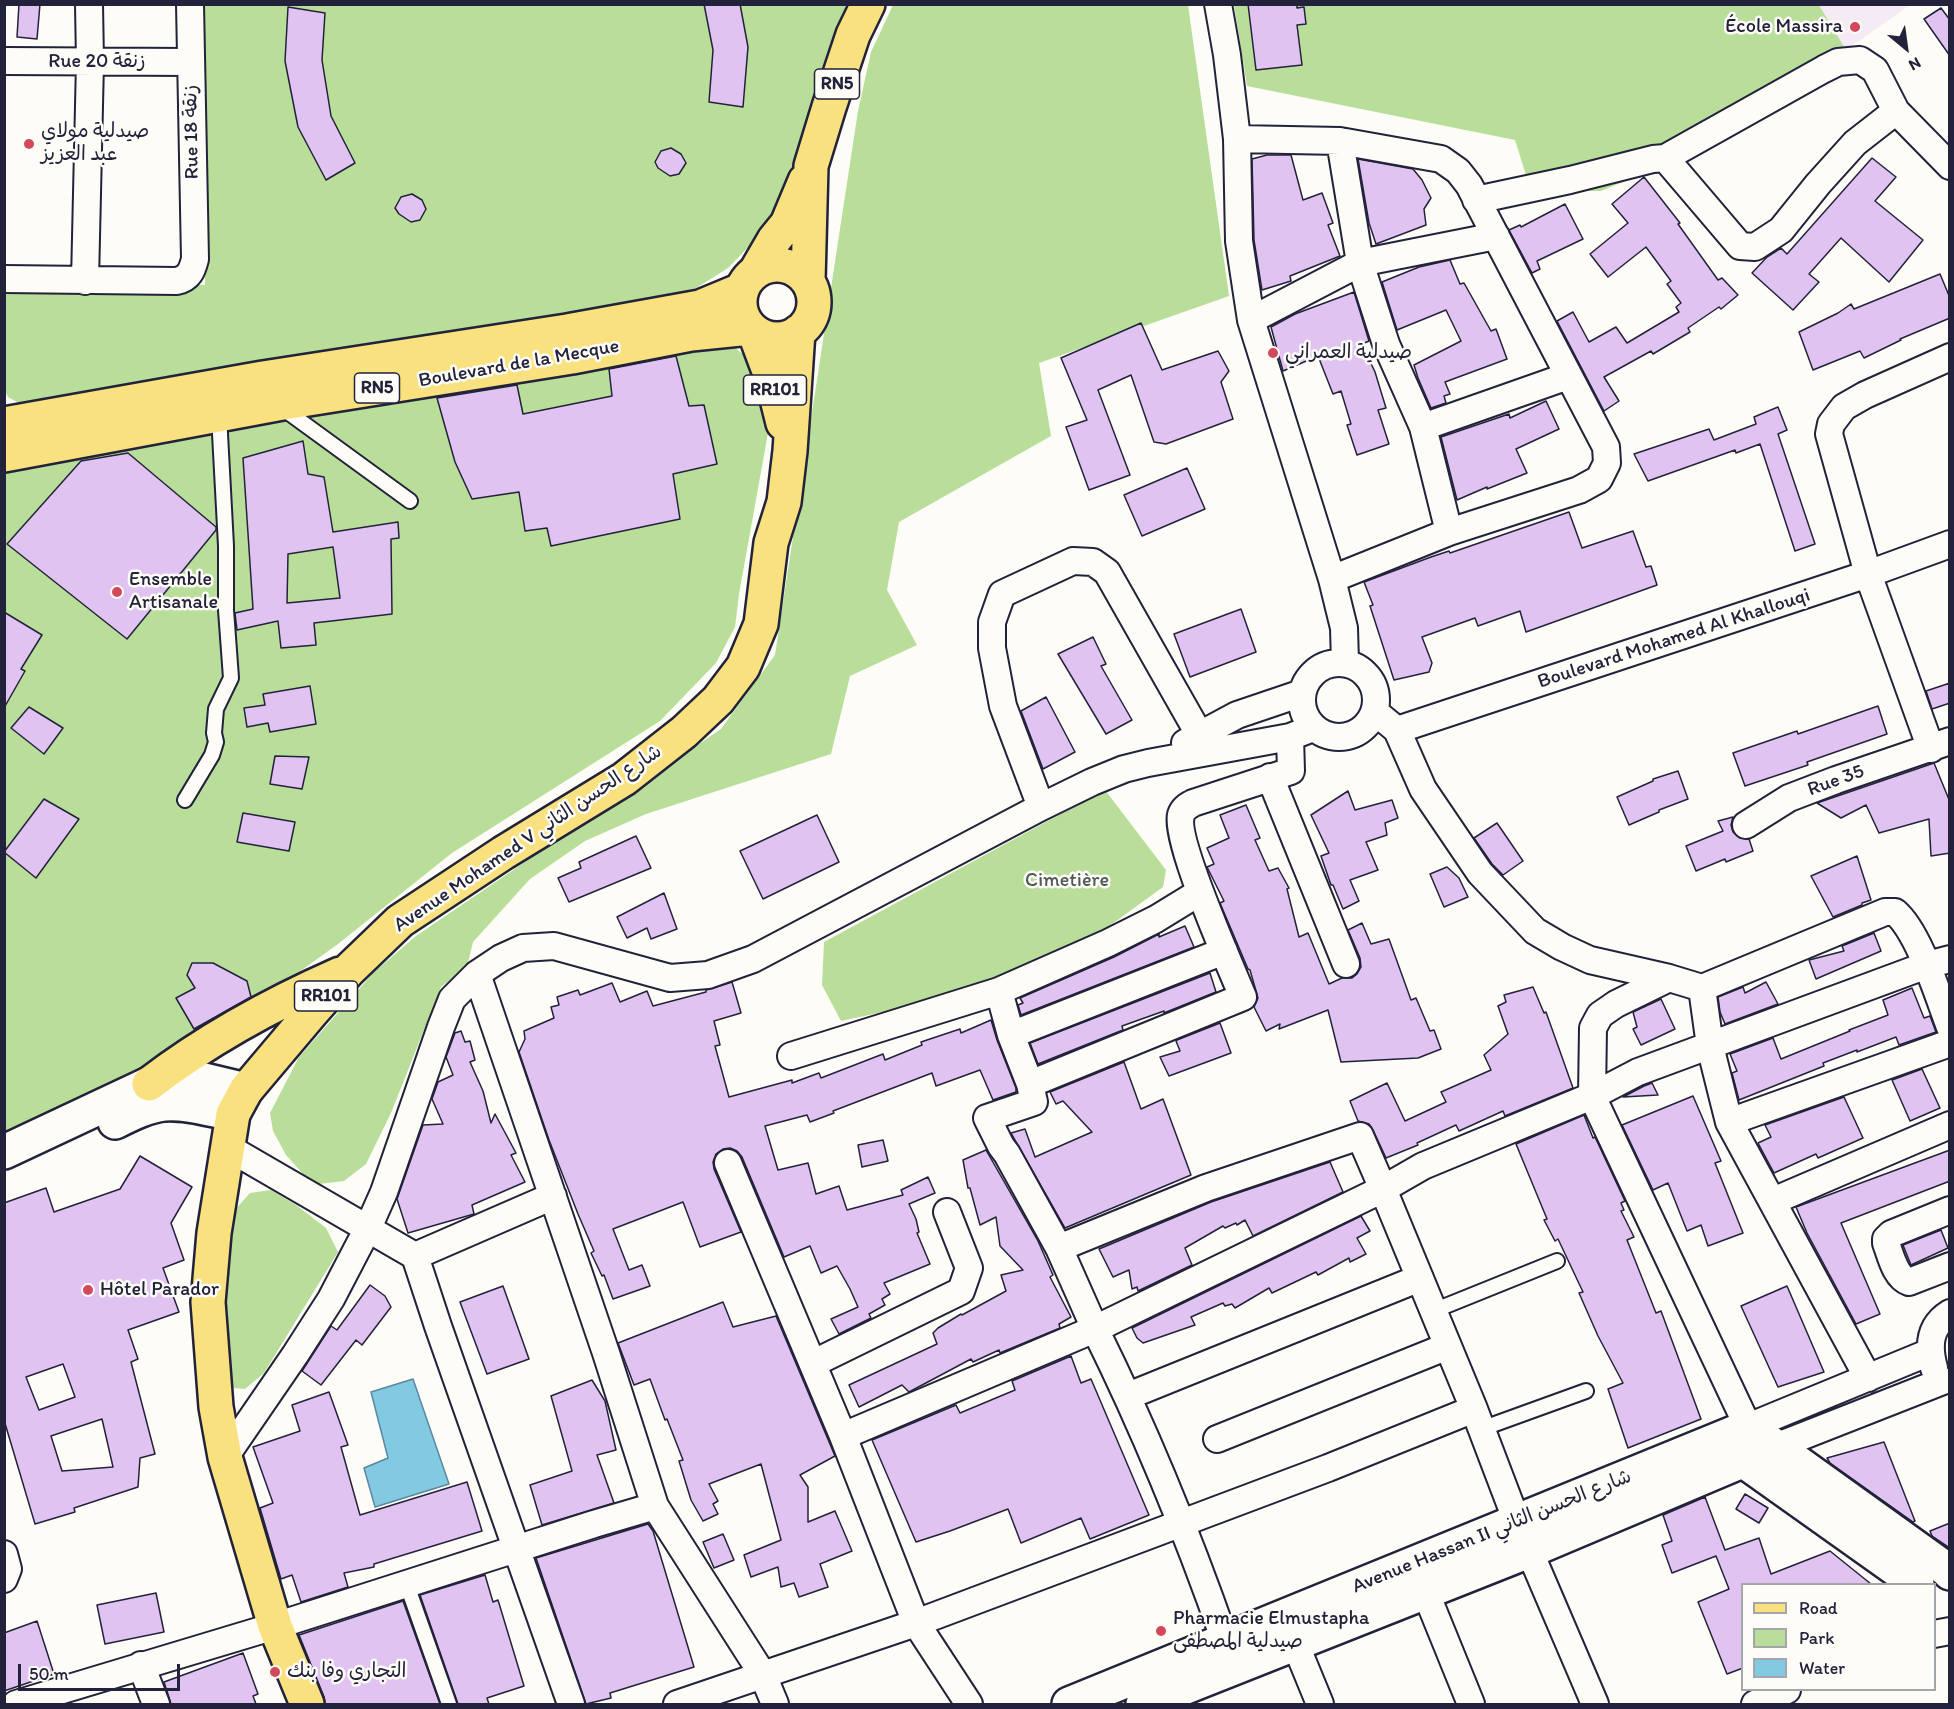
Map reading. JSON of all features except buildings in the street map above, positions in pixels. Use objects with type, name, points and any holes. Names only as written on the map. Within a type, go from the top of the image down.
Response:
[{"type":"main road","name":"Avenue Mohamed V شارع الحسن الثاني","points":[[240,1102],[350,970],[400,921],[503,853],[624,779],[684,732],[718,700],[743,666],[761,624],[771,543],[784,502],[798,332],[807,324],[814,303],[813,291],[808,281],[812,166],[853,35],[868,4]]},
{"type":"main road","name":"RN5","points":[[748,281],[787,224],[812,166]]},
{"type":"main road","name":"RN5","points":[[748,281],[766,266],[778,264],[790,266],[808,281]]},
{"type":"main road","points":[[748,281],[739,304],[742,317],[752,330]]},
{"type":"main road","name":"Boulevard de la Mecque","points":[[4,455],[219,416],[569,344],[700,307],[748,281]]},
{"type":"main road","name":"RN5","points":[[752,330],[764,337],[776,339],[788,338],[798,332]]},
{"type":"main road","name":"Boulevard de la Mecque","points":[[4,424],[263,378],[569,344],[752,330]]},
{"type":"main road","name":"RR101","points":[[752,330],[772,379],[790,451]]},
{"type":"main road","points":[[149,1084],[180,1060],[224,1032],[293,995],[350,970]]},
{"type":"main road","points":[[240,1102],[227,1147],[214,1233],[208,1302],[216,1407],[225,1457],[275,1626],[307,1704]]},
{"type":"street","points":[[4,279],[86,281],[89,4]]},
{"type":"street","name":"Rue 18 زنقة","points":[[86,281],[177,281],[188,276],[193,269],[195,259],[190,4]]},
{"type":"street","points":[[1218,4],[1227,55],[1237,139],[1239,241],[1251,320],[1332,579],[1344,628],[1345,662]]},
{"type":"street","points":[[1476,200],[1665,158],[1838,62],[1860,60],[1875,70],[1896,111],[1950,166]]},
{"type":"street","name":"Rue 20 زنقة","points":[[4,61],[190,62]]},
{"type":"street","points":[[1665,158],[1740,246],[1755,247],[1781,230],[1855,143],[1896,111]]},
{"type":"street","points":[[1237,139],[1340,141],[1441,159],[1458,171],[1469,185],[1606,447],[1606,463],[1599,479],[1579,490],[1449,532],[1332,579]]},
{"type":"street","points":[[1340,141],[1360,263],[1386,344],[1423,427],[1449,532]]},
{"type":"street","points":[[1251,320],[1360,263],[1496,236]]},
{"type":"street","points":[[1940,745],[1868,574],[1828,434],[1844,407],[1950,357]]},
{"type":"street","points":[[1423,427],[1568,376]]},
{"type":"street","name":"Boulevard Mohamed Al Khallouqi","points":[[1397,730],[1868,574],[1950,544]]},
{"type":"street","points":[[1041,807],[1003,706],[992,648],[992,622],[1002,594],[1073,561],[1093,562],[1107,572],[1199,734]]},
{"type":"street","points":[[225,1457],[296,1355],[331,1299],[384,1192],[452,999],[477,974],[501,958],[523,948],[554,946],[670,978],[708,975],[753,959],[1041,807],[1124,769],[1302,732],[1341,737],[1355,734],[1367,725],[1375,712],[1376,690],[1365,672],[1345,662],[1326,664],[1310,675],[1302,693],[1302,732],[1291,771],[1193,803],[1184,808],[1180,817],[1180,829],[1200,892],[1243,998],[1030,1084]]},
{"type":"street","points":[[1148,764],[1237,715],[1302,693]]},
{"type":"street","points":[[1375,712],[1397,730],[1423,789],[1480,873],[1535,931],[1562,947],[1590,960],[1702,988],[1885,912],[1895,912],[1903,918],[1938,962],[1950,1027]]},
{"type":"street","name":"Rue 35","points":[[1746,825],[1789,798],[1940,745]]},
{"type":"street","points":[[1270,777],[1346,964]]},
{"type":"street","points":[[791,1056],[999,991],[1108,943],[1156,919],[1200,892]]},
{"type":"street","points":[[1011,1035],[1224,951]]},
{"type":"street","points":[[843,1436],[1095,1329],[1383,1189],[1423,1166],[1592,1095],[1638,1072],[1938,962]]},
{"type":"street","points":[[477,974],[606,1353],[655,1506],[763,1675],[775,1704]]},
{"type":"street","points":[[1669,978],[1616,1004],[1600,1015],[1593,1028],[1592,1095],[1735,1432],[1744,1461],[1916,1583]]},
{"type":"street","points":[[1702,988],[1710,1046],[1729,1122],[1868,1378]]},
{"type":"street","points":[[999,991],[1034,1102],[987,1118],[1059,1248],[1128,1396],[1181,1524],[1225,1641]]},
{"type":"street","points":[[1729,1122],[1950,1043]]},
{"type":"street","points":[[4,1171],[18,1169],[149,1084],[173,1078],[196,1078],[240,1102]]},
{"type":"street","points":[[4,1152],[96,1120],[165,1104],[240,1102]]},
{"type":"street","points":[[1773,1201],[1950,1125]]},
{"type":"street","points":[[1059,1248],[1206,1188],[1360,1136],[1478,1419],[1523,1537],[1595,1704]]},
{"type":"street","points":[[227,1147],[415,1256],[571,1704]]},
{"type":"street","points":[[728,1163],[814,1363],[916,1623],[969,1704]]},
{"type":"street","points":[[415,1256],[553,1196]]},
{"type":"street","points":[[1950,1210],[1892,1234],[1886,1239],[1899,1275],[1904,1280],[1910,1282],[1950,1266]]},
{"type":"street","points":[[814,1363],[961,1291],[969,1268],[947,1212]]},
{"type":"street","points":[[1128,1396],[1420,1278]]},
{"type":"street","points":[[1775,1447],[1946,1383],[1934,1368],[1930,1352],[1931,1338],[1937,1326],[1950,1313]]},
{"type":"street","points":[[1216,1438],[1448,1346]]},
{"type":"street","points":[[1735,1432],[1930,1352]]},
{"type":"street","points":[[676,1704],[916,1623],[1328,1468],[1478,1419]]},
{"type":"street","points":[[1735,1432],[1775,1447],[1950,1573]]},
{"type":"street","name":"Avenue Hassan II شارع الحسن الثاني","points":[[1523,1537],[1735,1432]]},
{"type":"street","name":"Avenue Hassan II شارع الحسن الثاني","points":[[1143,1704],[1291,1631],[1523,1537],[1744,1461],[1775,1447]]},
{"type":"street","points":[[16,1704],[275,1626],[516,1548],[655,1506]]},
{"type":"street","points":[[4,1554],[8,1569],[4,1579]]},
{"type":"street","points":[[1420,1579],[1471,1704]]},
{"type":"street","points":[[1291,1631],[1320,1704]]},
{"type":"street","name":"Avenue Hassan II شارع الحسن الثاني","points":[[1069,1704],[1225,1641],[1291,1631]]},
{"type":"street","points":[[141,1665],[156,1704]]},
{"type":"street","points":[[1755,1704],[1783,1691]]},
{"type":"lane","points":[[277,404],[410,501]]},
{"type":"lane","points":[[185,800],[212,755],[216,742],[214,732],[216,709],[231,678],[226,610],[226,546],[219,416]]},
{"type":"lane","points":[[1433,1311],[1557,1261]]},
{"type":"lane","points":[[1478,1419],[1586,1390]]},
{"type":"lane","points":[[407,1585],[449,1704]]},
{"type":"shaded area","name":"École Massira","points":[[1819,5],[1910,5],[1846,50]]},
{"type":"green space","points":[[203,5],[846,5],[793,189],[767,228],[728,268],[693,290],[643,302],[28,408],[8,397],[5,391],[6,289],[108,277],[205,285]]},
{"type":"green space","points":[[893,5],[1188,5],[1229,296],[1039,363],[1051,436],[899,522],[887,590],[917,645],[850,676],[831,754],[646,814],[585,841],[530,879],[473,942],[467,967],[441,987],[391,1113],[366,1164],[344,1181],[319,1184],[304,1175],[286,1155],[273,1131],[270,1113],[299,1057],[374,972],[416,936],[721,729],[775,655],[858,111],[871,52]]},
{"type":"green space","points":[[1234,5],[1819,5],[1846,50],[1678,159],[1601,191],[1531,191],[1515,140],[1247,86]]},
{"type":"green space","points":[[695,343],[731,344],[762,373],[773,405],[735,627],[716,663],[660,721],[452,853],[338,944],[150,1076],[5,1134],[5,462]]},
{"type":"green space","name":"Cimetière","points":[[1105,790],[1166,870],[1163,887],[1097,935],[943,999],[841,1021],[822,985],[824,942]]},
{"type":"green space","points":[[271,1190],[296,1205],[326,1228],[338,1252],[264,1373],[245,1389],[234,1388],[224,1371],[223,1323],[233,1212],[250,1193]]},
{"type":"water","points":[[413,1379],[449,1484],[375,1507],[364,1468],[388,1458],[371,1392]]},
{"type":"place","name":"École Massira","points":[[1855,27]]},
{"type":"place","name":"صيدلية مولاي عبد العزيز","points":[[29,144]]},
{"type":"place","name":"صيدلية العمراني","points":[[1273,353]]},
{"type":"place","name":"Ensemble Artisanale","points":[[117,592]]},
{"type":"place","name":"Hôtel Parador","points":[[88,1290]]},
{"type":"place","name":"Pharmacie Elmustapha صيدلية المصطفى","points":[[1161,1631]]},
{"type":"place","name":"التجاري وفا بنك","points":[[275,1672]]}]
